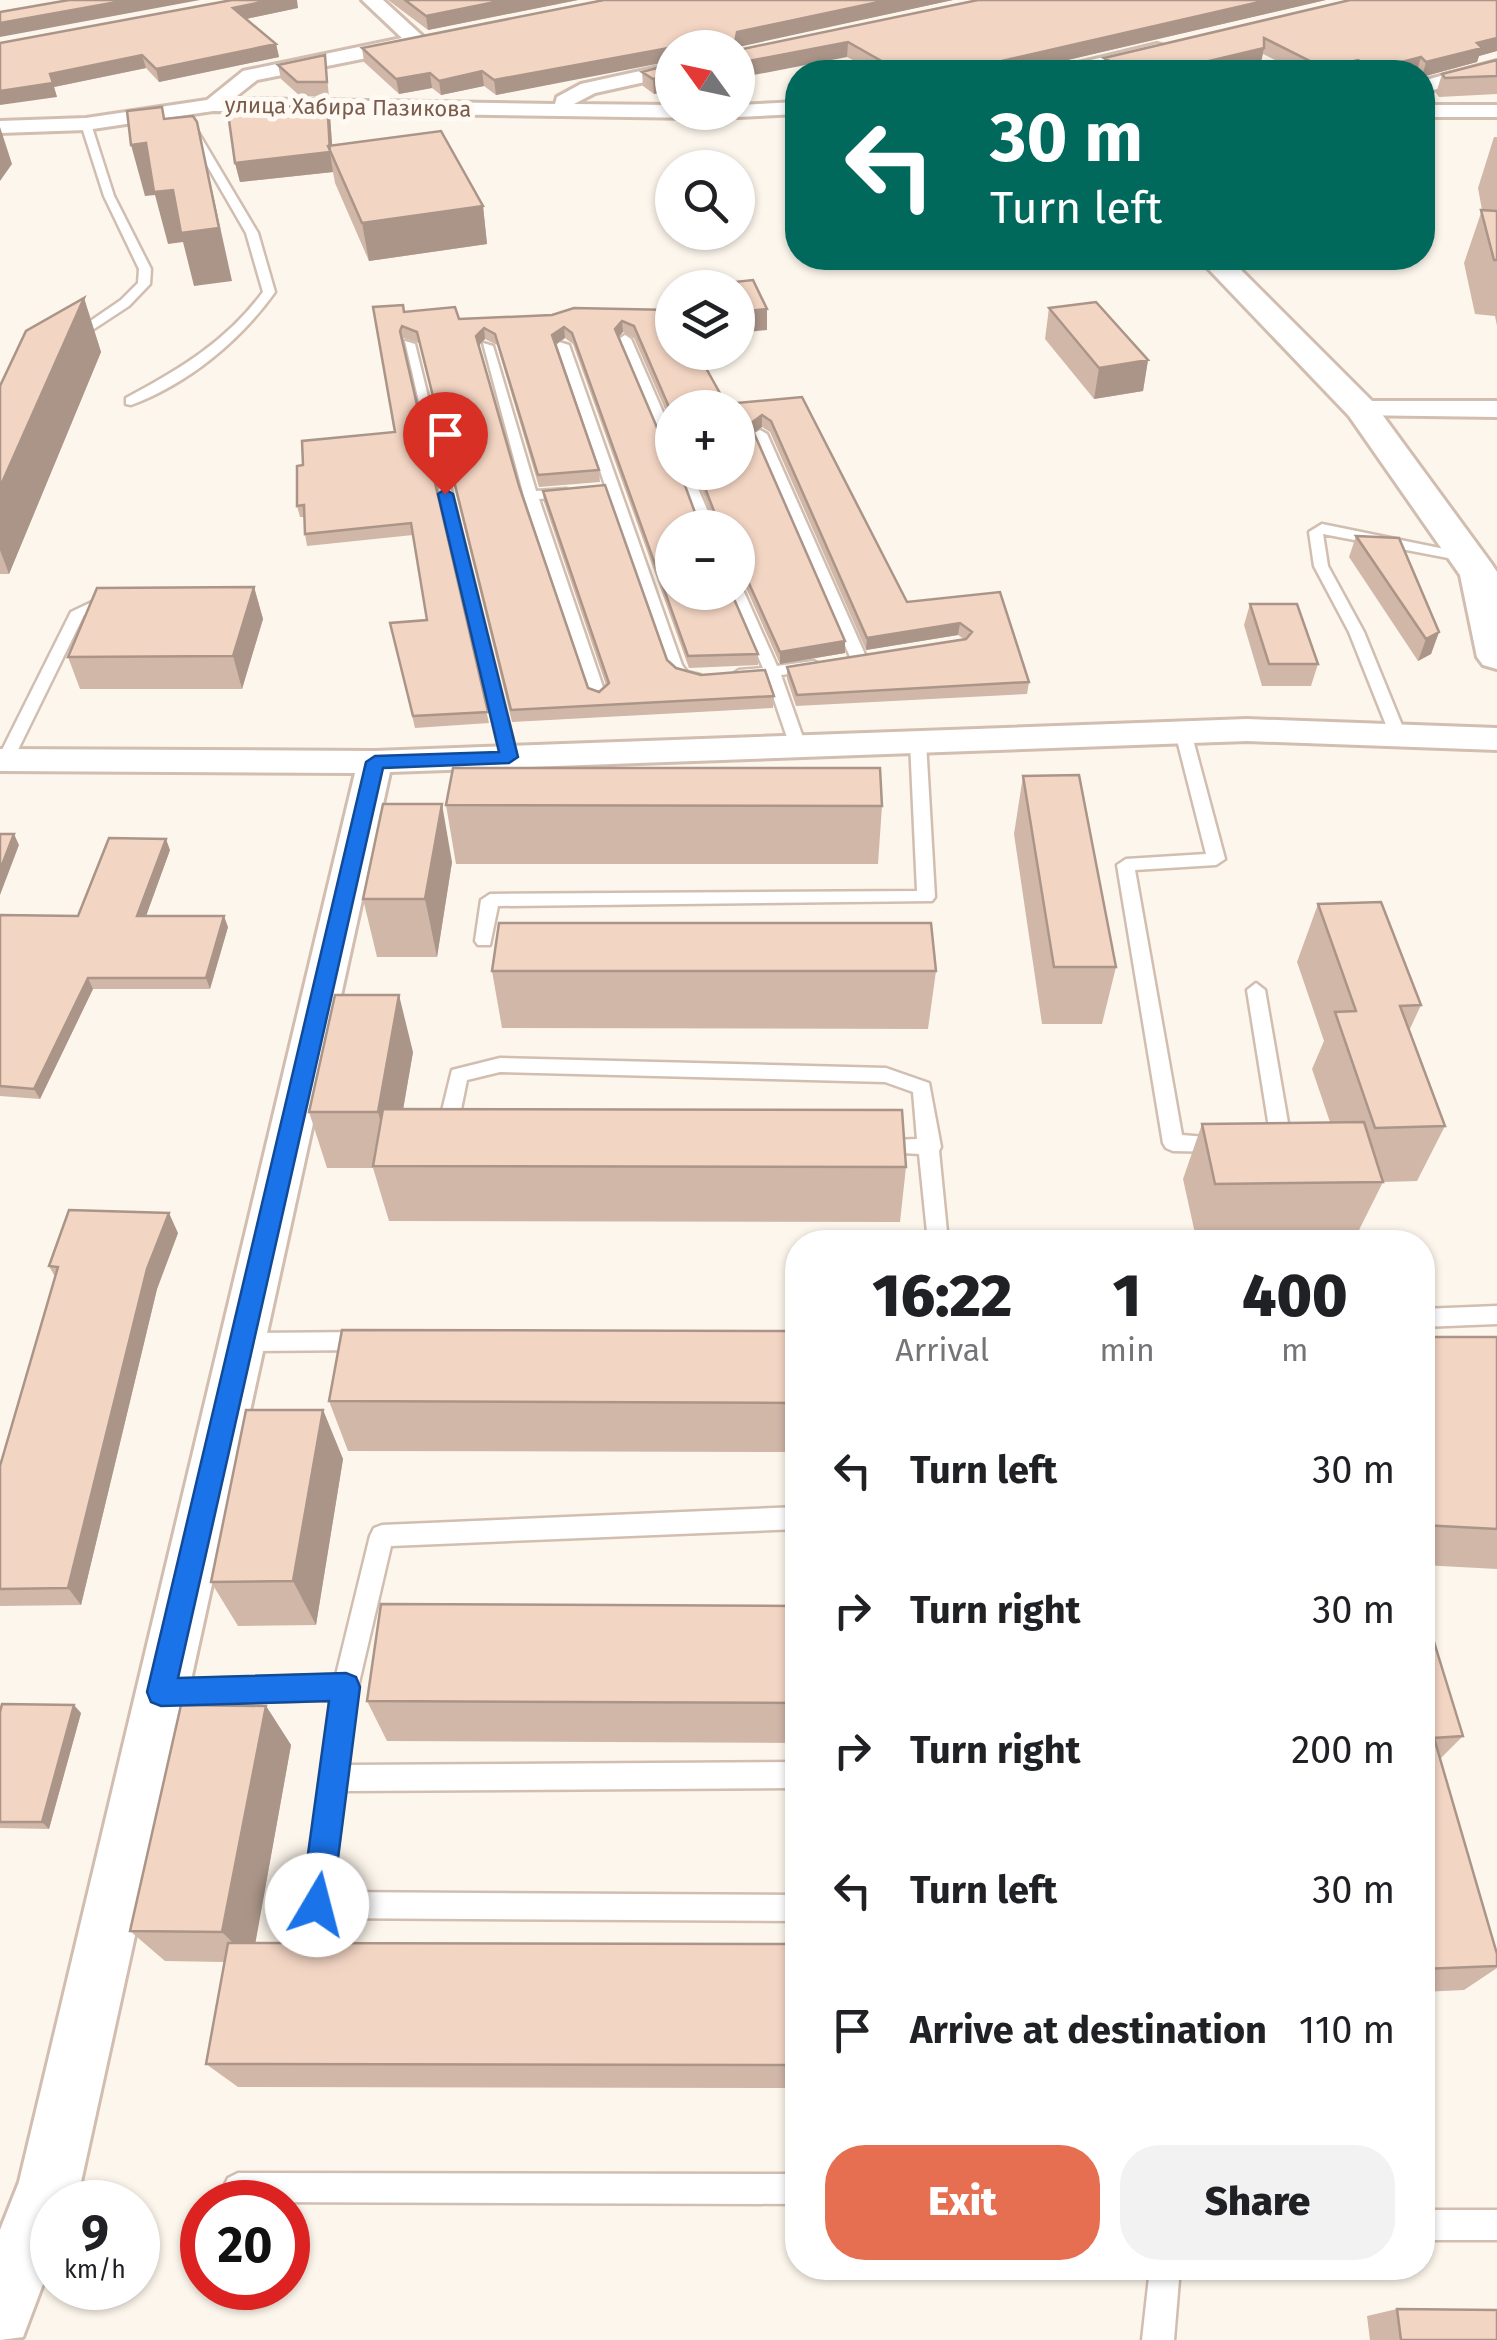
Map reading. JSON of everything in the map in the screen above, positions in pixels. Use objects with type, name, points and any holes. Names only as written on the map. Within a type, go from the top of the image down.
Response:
[{"type":"street","points":[[212,105],[250,75],[427,40],[372,0]]},
{"type":"street","points":[[1117,60],[1176,46]]},
{"type":"street","points":[[1435,83],[1497,67]]},
{"type":"street","points":[[546,110],[588,88],[655,74]]},
{"type":"street","name":"улица Хабира Пазикова","points":[[2,129],[86,124],[212,105],[655,111]]},
{"type":"street","points":[[755,110],[785,109]]},
{"type":"street","points":[[1435,111],[1497,111]]},
{"type":"street","points":[[1225,270],[1361,409],[1483,571],[1497,657]]},
{"type":"street","points":[[1361,409],[1497,409]]},
{"type":"street","points":[[2,760],[375,762],[1247,730],[1497,739]]},
{"type":"street","points":[[0,2314],[50,2182],[375,762]]},
{"type":"lane","points":[[131,401],[186,371],[248,324],[269,292],[252,233],[193,130],[172,112]]},
{"type":"lane","points":[[64,345],[126,304],[144,284],[144,270],[109,196],[86,124]]},
{"type":"lane","points":[[625,339],[655,407]]},
{"type":"lane","points":[[409,344],[509,757]]},
{"type":"lane","points":[[486,346],[598,696]]},
{"type":"lane","points":[[563,346],[597,490],[675,666],[682,674],[695,678],[824,665]]},
{"type":"lane","points":[[760,434],[859,660]]},
{"type":"lane","points":[[531,496],[597,490]]},
{"type":"lane","points":[[1398,735],[1350,619],[1320,559],[1314,544],[1316,532],[1322,528],[1483,571]]},
{"type":"lane","points":[[2,760],[78,612],[94,605],[132,604]]},
{"type":"lane","points":[[745,610],[773,673],[798,746]]},
{"type":"lane","points":[[842,662],[876,657]]},
{"type":"lane","points":[[1183,732],[1216,859],[1126,865],[1174,1143],[1283,1146],[1256,990]]},
{"type":"lane","points":[[484,941],[490,900],[926,897],[918,742]]},
{"type":"lane","points":[[478,1143],[448,1127],[459,1074],[500,1066],[886,1075],[922,1088],[937,1230]]},
{"type":"lane","points":[[852,1146],[931,1147]]},
{"type":"lane","points":[[1435,1317],[1497,1315]]},
{"type":"lane","points":[[240,1342],[380,1340]]},
{"type":"lane","points":[[785,1519],[382,1536],[346,1687],[317,1905],[785,1908]]},
{"type":"lane","points":[[161,1692],[346,1687]]},
{"type":"lane","points":[[334,1778],[785,1775]]},
{"type":"lane","points":[[310,2188],[785,2189]]},
{"type":"lane","points":[[1435,2225],[1497,2224]]},
{"type":"lane","points":[[1158,2340],[1164,2280]]},
{"type":"building","points":[[69,0],[128,0],[0,23],[0,12]]},
{"type":"building","points":[[232,0],[271,0],[233,8],[276,44],[156,69],[142,55],[50,74],[53,83],[0,91],[0,43]]},
{"type":"building","points":[[405,0],[505,0],[426,16]]},
{"type":"building","points":[[604,0],[888,0],[746,30],[655,30],[655,50],[494,80],[482,71],[439,81],[430,73],[396,79],[362,48]]},
{"type":"building","points":[[978,0],[1268,0],[1006,60],[880,60],[848,42],[755,60],[755,46]]},
{"type":"building","points":[[1350,0],[1497,0],[1497,38],[1477,43],[1482,48],[1434,60],[1308,60],[1264,38],[1264,48],[1214,60],[1104,58]]},
{"type":"building","points":[[325,55],[327,82],[297,82],[278,65]]},
{"type":"building","points":[[1497,60],[1497,76],[1445,78],[1442,74]]},
{"type":"building","points":[[655,69],[655,79],[653,79],[642,72]]},
{"type":"building","points":[[319,98],[327,98],[330,152],[235,163],[228,113],[325,103]]},
{"type":"building","points":[[162,107],[164,119],[193,116],[197,122],[219,228],[181,233],[173,190],[154,192],[146,143],[131,145],[127,111]]},
{"type":"building","points":[[441,131],[483,206],[362,223],[328,146]]},
{"type":"building","points":[[1481,210],[1497,211],[1497,260],[1494,260]]},
{"type":"building","points":[[755,284],[767,309],[755,310]]},
{"type":"building","points":[[84,298],[0,487],[0,386],[26,331]]},
{"type":"building","points":[[1096,302],[1148,360],[1099,368],[1049,308]]},
{"type":"building","points":[[403,305],[404,312],[455,307],[459,319],[552,315],[574,308],[655,310],[655,370],[707,370],[718,390],[662,390],[634,326],[622,321],[615,329],[655,423],[655,490],[687,490],[694,510],[655,510],[655,564],[572,333],[564,327],[552,335],[599,470],[538,475],[495,334],[484,328],[476,336],[519,486],[588,688],[599,692],[609,683],[543,491],[605,485],[667,660],[676,668],[701,675],[765,670],[774,696],[511,710],[417,332],[402,326],[400,331],[488,712],[413,716],[390,623],[427,620],[411,523],[305,534],[304,505],[297,506],[297,466],[303,465],[302,441],[395,432],[373,307]]},
{"type":"building","points":[[802,397],[907,602],[1000,592],[1029,682],[797,695],[787,667],[966,639],[972,632],[960,623],[867,638],[771,421],[762,415],[755,420],[755,401]]},
{"type":"building","points":[[755,435],[845,641],[780,652],[755,597],[755,510],[714,510],[706,490],[755,490]]},
{"type":"building","points":[[1356,536],[1399,538],[1439,632],[1426,639]]},
{"type":"building","points":[[254,587],[233,656],[68,657],[97,588]]},
{"type":"building","points":[[1250,604],[1297,604],[1318,664],[1269,664]]},
{"type":"building","points":[[671,610],[739,610],[758,654],[688,656]]},
{"type":"building","points":[[453,768],[880,768],[882,806],[446,805]]},
{"type":"building","points":[[1079,775],[1116,967],[1054,967],[1023,776]]},
{"type":"building","points":[[383,804],[442,804],[425,899],[363,899]]},
{"type":"building","points":[[0,834],[14,834],[0,870]]},
{"type":"building","points":[[109,838],[166,839],[137,916],[224,916],[206,978],[88,978],[34,1089],[0,1086],[0,915],[78,916]]},
{"type":"building","points":[[1381,902],[1421,1005],[1400,1006],[1445,1126],[1375,1128],[1335,1012],[1356,1011],[1318,904]]},
{"type":"building","points":[[499,923],[931,923],[936,971],[492,971]]},
{"type":"building","points":[[335,995],[399,995],[378,1112],[309,1112]]},
{"type":"building","points":[[383,1109],[902,1110],[906,1167],[373,1166]]},
{"type":"building","points":[[1364,1122],[1383,1182],[1215,1184],[1202,1124]]},
{"type":"building","points":[[69,1210],[169,1213],[147,1269],[68,1588],[0,1589],[0,1466],[58,1267],[49,1266]]},
{"type":"building","points":[[342,1330],[785,1331],[785,1403],[329,1401]]},
{"type":"building","points":[[1435,1337],[1497,1337],[1497,1529],[1435,1526]]},
{"type":"building","points":[[246,1410],[323,1410],[293,1581],[211,1582]]},
{"type":"building","points":[[381,1604],[785,1606],[785,1703],[367,1701]]},
{"type":"building","points":[[1435,1645],[1463,1736],[1435,1738]]},
{"type":"building","points":[[2,1704],[74,1705],[42,1822],[0,1822]]},
{"type":"building","points":[[181,1705],[266,1706],[222,1932],[130,1931]]},
{"type":"building","points":[[1435,1741],[1497,1954],[1497,1966],[1435,1968]]},
{"type":"building","points":[[228,1943],[785,1944],[785,2065],[206,2064]]},
{"type":"building","points":[[1397,2309],[1497,2310],[1497,2340],[1401,2340]]},
{"type":"route","points":[[317,1905],[346,1687],[161,1692],[375,762],[509,757],[445,494]]}]
